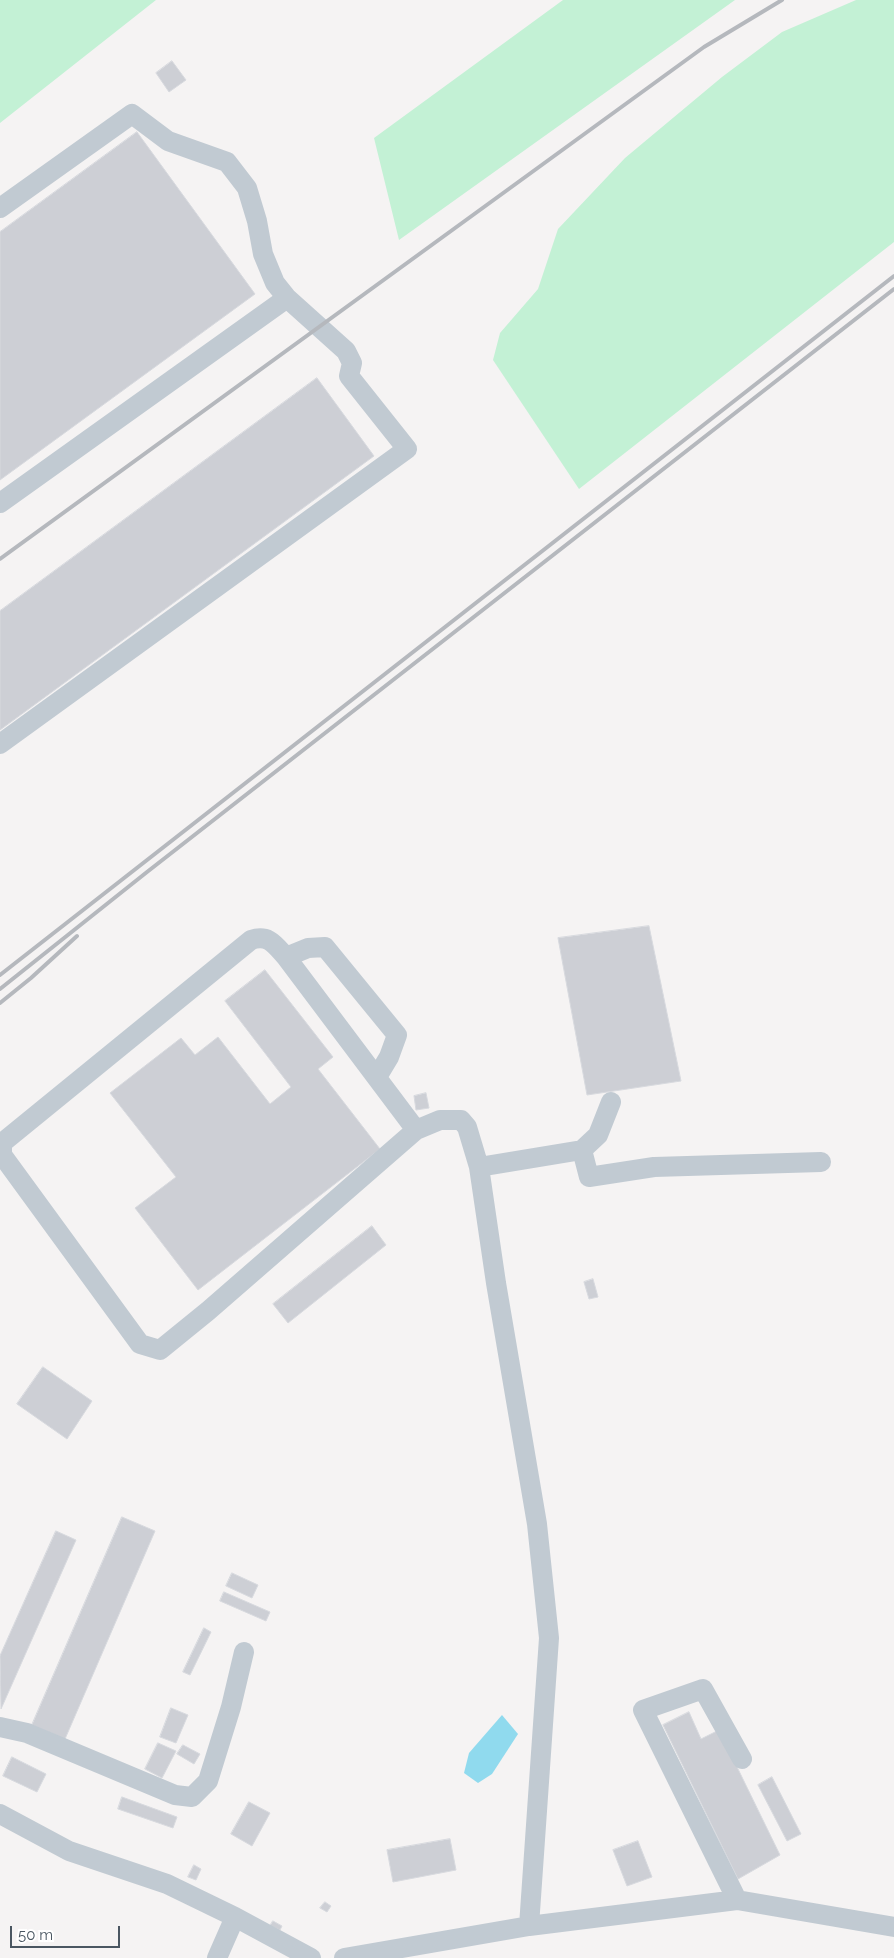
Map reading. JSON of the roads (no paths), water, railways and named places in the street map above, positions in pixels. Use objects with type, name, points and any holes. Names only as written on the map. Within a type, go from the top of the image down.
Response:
[{"type":"lane","points":[[0,208],[132,114],[168,141],[227,162],[247,188],[257,220],[263,254],[275,283],[287,298],[346,351],[352,363],[349,376],[407,449],[0,744]]},
{"type":"lane","points":[[0,503],[287,298]]},
{"type":"lane","points":[[416,1130],[286,957],[268,939],[259,938],[251,940],[2,1143],[2,1155],[140,1344],[160,1350],[208,1311],[416,1130],[440,1120],[461,1120],[467,1127],[479,1168],[496,1283],[537,1524],[549,1638],[529,1926]]},
{"type":"lane","points":[[286,957],[308,948],[325,948],[398,1035],[389,1057],[377,1077]]},
{"type":"lane","points":[[479,1168],[582,1150],[598,1135],[611,1102]]},
{"type":"lane","points":[[582,1150],[589,1177],[654,1167],[821,1162]]},
{"type":"lane","points":[[0,1727],[27,1733],[176,1795],[192,1797],[208,1781],[231,1707],[244,1652]]},
{"type":"lane","points":[[737,1900],[644,1710],[704,1689],[742,1759]]},
{"type":"lane","points":[[0,1814],[69,1851],[167,1884],[235,1917],[311,1958]]},
{"type":"lane","points":[[344,1958],[529,1926],[737,1900],[894,1927]]},
{"type":"lane","points":[[218,1958],[235,1917]]},
{"type":"water","points":[[502,1715],[518,1734],[492,1774],[478,1783],[464,1773],[469,1753]]},
{"type":"railway","points":[[0,559],[704,47],[782,0]]},
{"type":"railway","points":[[0,975],[894,276]]},
{"type":"railway","points":[[0,989],[894,289]]},
{"type":"railway","points":[[0,1003],[77,936]]}]
